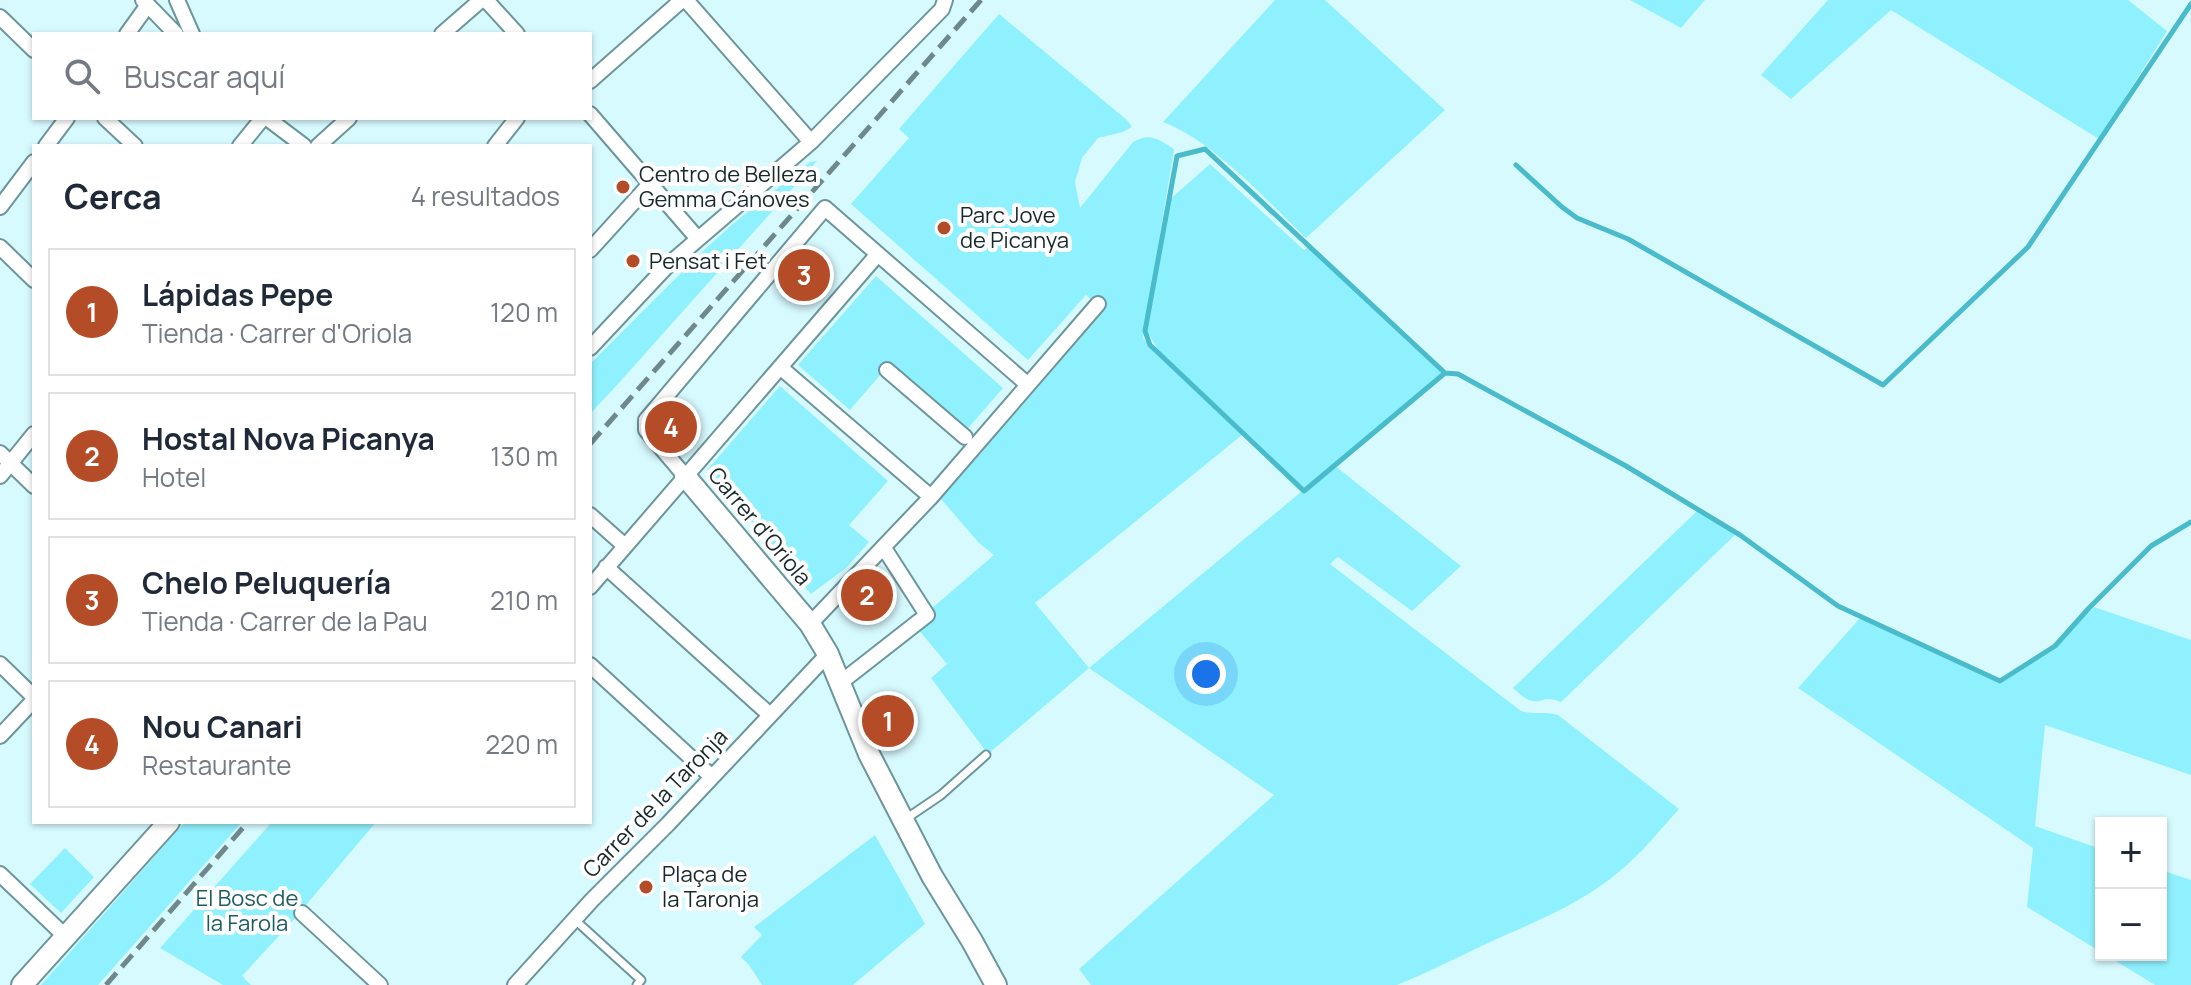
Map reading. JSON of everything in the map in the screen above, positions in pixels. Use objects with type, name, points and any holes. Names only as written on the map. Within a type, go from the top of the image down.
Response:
[{"type":"street","points":[[177,0],[191,32]]},
{"type":"street","points":[[444,32],[483,0],[515,32]]},
{"type":"street","points":[[592,79],[684,0],[811,142]]},
{"type":"street","points":[[592,346],[668,265],[811,142],[942,9],[945,0]]},
{"type":"street","points":[[128,32],[144,5],[174,32]]},
{"type":"street","points":[[0,17],[32,48]]},
{"type":"street","points":[[592,116],[698,239]]},
{"type":"street","points":[[48,144],[66,120]]},
{"type":"street","points":[[107,120],[133,144]]},
{"type":"street","points":[[242,144],[263,120]]},
{"type":"street","points":[[265,120],[301,144]]},
{"type":"street","points":[[320,144],[347,120]]},
{"type":"street","points":[[497,144],[515,120]]},
{"type":"street","points":[[0,207],[32,165]]},
{"type":"street","points":[[592,248],[650,184]]},
{"type":"street","name":"Carrer d'Oriola","points":[[878,254],[825,208],[654,410],[646,420],[646,430],[810,624],[828,654],[869,754],[932,876],[996,985]]},
{"type":"street","points":[[0,247],[32,278]]},
{"type":"street","points":[[592,584],[878,254],[1027,384]]},
{"type":"street","points":[[810,624],[931,497],[1098,304]]},
{"type":"street","points":[[780,367],[931,497]]},
{"type":"street","points":[[887,370],[965,437]]},
{"type":"street","points":[[0,476],[32,437]]},
{"type":"street","points":[[0,453],[32,484]]},
{"type":"street","points":[[592,517],[625,546]]},
{"type":"street","points":[[840,683],[927,615],[884,548]]},
{"type":"street","points":[[606,567],[770,715]]},
{"type":"street","name":"Carrer de la Taronja","points":[[515,985],[574,919],[828,654]]},
{"type":"street","points":[[0,664],[32,697]]},
{"type":"street","points":[[592,667],[712,777]]},
{"type":"street","points":[[0,736],[32,701]]},
{"type":"street","points":[[22,985],[164,824]]},
{"type":"street","points":[[0,874],[65,936]]},
{"type":"street","points":[[302,913],[380,985]]},
{"type":"lane","points":[[904,820],[941,795],[986,755]]},
{"type":"lane","points":[[574,919],[641,980],[637,985]]},
{"type":"green space","points":[[1275,0],[1325,0],[1445,110],[1306,238],[1221,157],[1163,122]]},
{"type":"green space","points":[[1630,0],[1705,0],[1681,28]]},
{"type":"green space","points":[[1828,0],[2128,0],[2167,31],[2099,139],[1891,10],[1791,99],[1761,75]]},
{"type":"green space","points":[[999,14],[1132,127],[1098,138],[1082,158],[1075,182],[1080,208],[1133,142],[1144,137],[1154,138],[1174,149],[1143,338],[1165,362],[1147,331],[1168,201],[1210,164],[1304,250],[1308,247],[1447,372],[1334,465],[1461,566],[1412,611],[1338,557],[1330,564],[1521,711],[1558,715],[1679,809],[1635,857],[1572,904],[1397,985],[1091,985],[1079,969],[1274,795],[1089,668],[988,754],[931,678],[947,664],[918,629],[931,618],[932,608],[994,555],[979,543],[941,499],[1105,310],[1086,295],[1028,360],[851,204],[909,138],[899,129]],"holes":[[[1242,435],[1301,492],[1089,668],[1035,603]]]},
{"type":"green space","points":[[817,161],[592,412],[592,362],[704,250],[810,162]]},
{"type":"green space","points":[[876,276],[1003,388],[964,433],[888,366],[850,410],[798,365]]},
{"type":"green space","points":[[780,386],[888,481],[849,525],[869,542],[846,568],[811,594],[708,469]]},
{"type":"green space","points":[[1697,511],[1735,535],[1561,702],[1529,700],[1513,688]]},
{"type":"green space","points":[[2094,607],[2191,640],[2191,775],[2045,725],[2035,826],[2095,847],[2095,948],[2027,907],[2033,848],[1798,688],[1860,618],[2000,681],[2052,649]]},
{"type":"green space","points":[[183,824],[240,824],[98,985],[41,985]]},
{"type":"green space","name":"El Bosc de la Farola","points":[[270,824],[374,824],[242,976],[251,985],[223,985],[160,948]]},
{"type":"green space","points":[[875,835],[925,924],[853,985],[762,985],[741,957],[762,935],[754,927]]},
{"type":"green space","points":[[65,848],[94,877],[61,913],[30,884]]},
{"type":"green space","points":[[2167,872],[2191,880],[2191,985],[2155,985],[2116,961],[2167,961]]},
{"type":"waterway","points":[[1516,165],[1577,218],[1628,239],[1883,385],[2028,247],[2191,4]]},
{"type":"waterway","points":[[1445,373],[1205,149],[1177,156],[1145,331],[1150,345],[1304,491],[1445,373],[1458,374],[1626,466],[1740,535],[1838,606],[2000,681],[2055,646],[2151,546],[2191,522]]},
{"type":"railway","points":[[592,442],[981,0]]},
{"type":"railway","points":[[106,985],[246,824]]},
{"type":"place","name":"Centro de Belleza Gemma Cánoves","points":[[623,187]]},
{"type":"place","name":"Parc Jove de Picanya","points":[[944,228]]},
{"type":"place","name":"Pensat i Fet","points":[[633,261]]},
{"type":"place","name":"Chelo Peluquería","points":[[804,275]]},
{"type":"place","name":"Nou Canari","points":[[671,427]]},
{"type":"place","name":"Hostal Nova Picanya","points":[[867,595]]},
{"type":"place","name":"Lápidas Pepe","points":[[888,721]]},
{"type":"place","name":"Plaça de la Taronja","points":[[646,887]]}]
